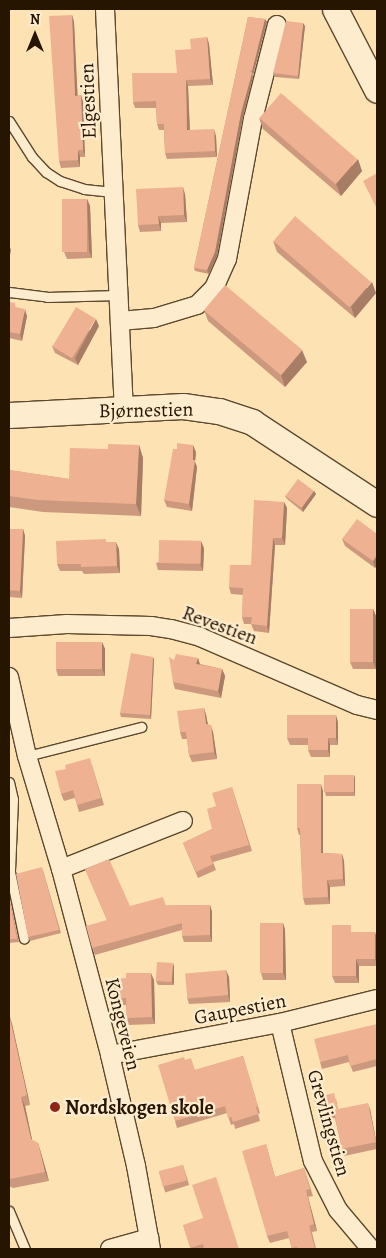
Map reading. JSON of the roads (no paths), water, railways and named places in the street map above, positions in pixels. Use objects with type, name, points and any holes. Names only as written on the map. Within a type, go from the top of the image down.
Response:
[{"type":"street","name":"Elgestien","points":[[105,9],[124,410]]},
{"type":"street","points":[[335,9],[377,90]]},
{"type":"street","points":[[120,321],[154,318],[197,305],[214,288],[227,259],[253,118],[277,25]]},
{"type":"street","name":"Bjørnestien","points":[[9,415],[183,406],[220,411],[252,422],[377,504]]},
{"type":"street","name":"Revestien","points":[[9,628],[67,624],[151,626],[171,629],[200,637],[357,705],[377,710]]},
{"type":"street","name":"Kongeveien","points":[[9,678],[27,756],[61,869],[110,1055],[136,1166],[150,1244]]},
{"type":"street","points":[[61,869],[183,821]]},
{"type":"street","name":"Gaupestien","points":[[110,1055],[280,1023],[377,999]]},
{"type":"street","name":"Grevlingstien","points":[[280,1023],[313,1161],[338,1210],[372,1249]]},
{"type":"street","points":[[110,1249],[150,1244]]},
{"type":"lane","points":[[9,121],[32,157],[46,172],[60,181],[84,190],[113,192]]},
{"type":"lane","points":[[9,292],[47,298],[119,295]]},
{"type":"lane","points":[[27,756],[141,727]]},
{"type":"lane","points":[[9,782],[13,799],[10,872],[24,939]]},
{"type":"lane","points":[[9,1211],[25,1249]]},
{"type":"place","name":"Nordskogen skole","points":[[55,1107]]}]
